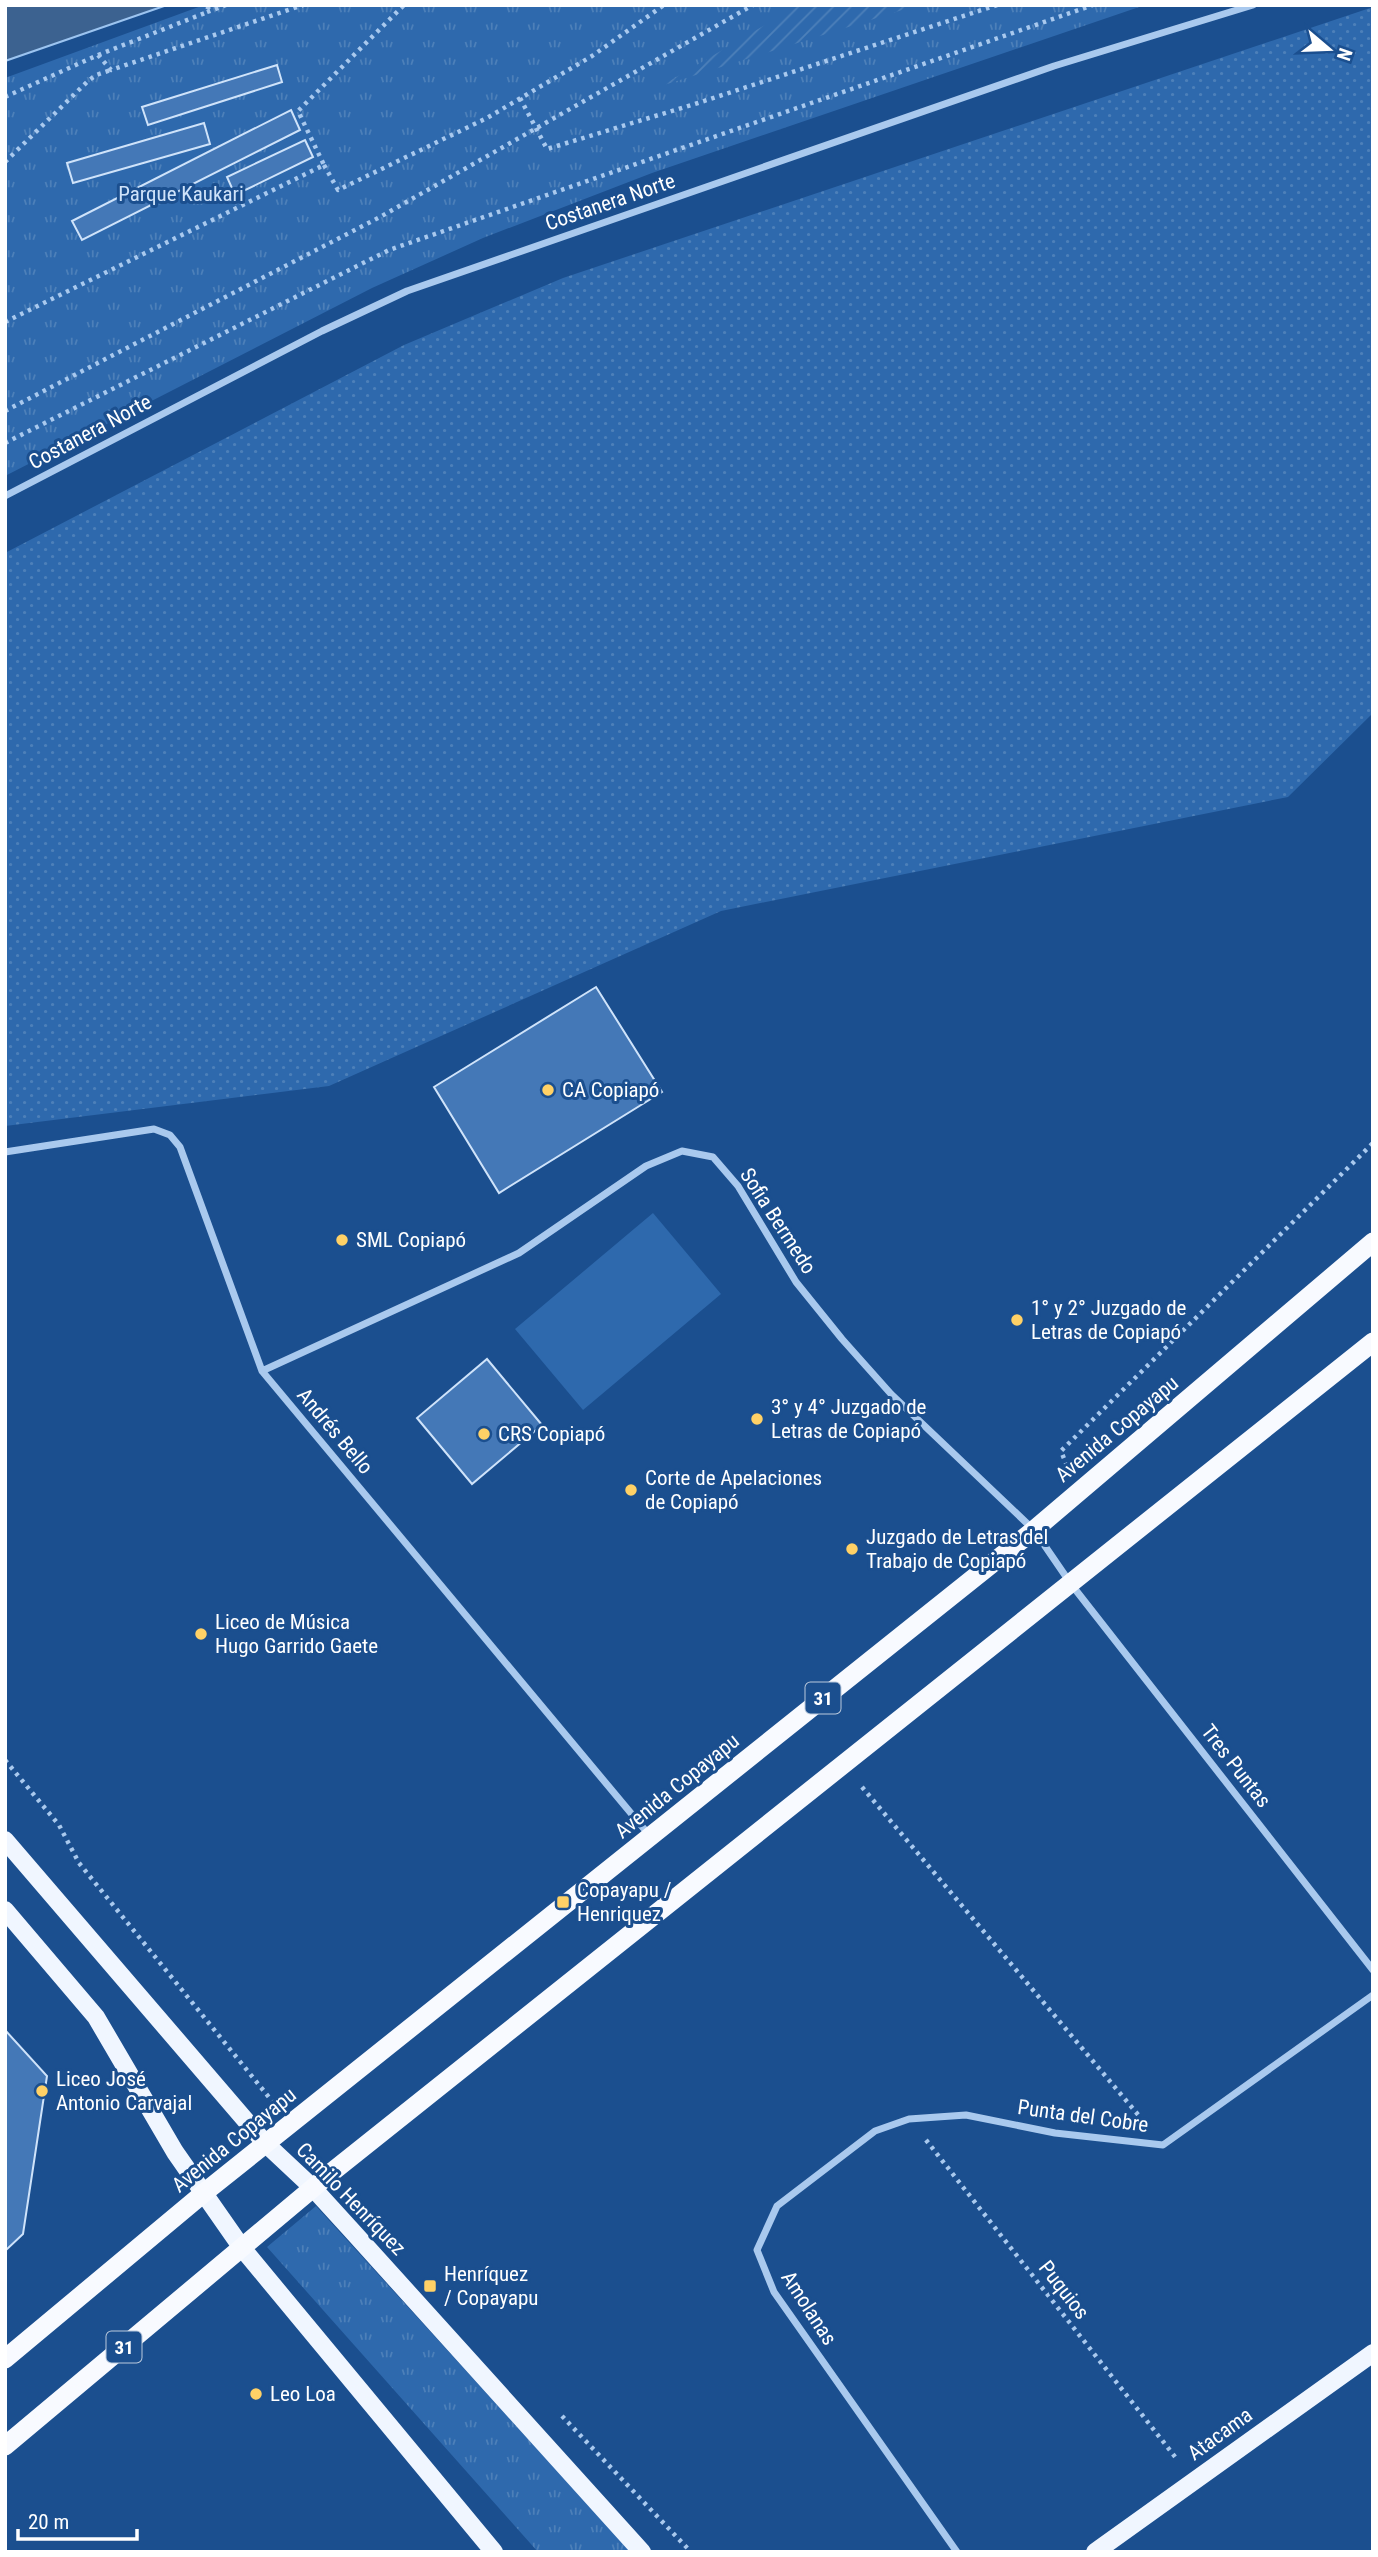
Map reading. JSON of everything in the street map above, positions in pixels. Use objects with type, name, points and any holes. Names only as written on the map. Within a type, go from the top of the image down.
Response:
[{"type":"highway","name":"Avenida Copayapu","points":[[5,2359],[265,2143],[1034,1530],[1373,1242]]},
{"type":"highway","name":"31","points":[[5,2446],[313,2188],[1373,1342]]},
{"type":"main road","name":"Camilo Henríquez","points":[[5,1840],[265,2143],[313,2188],[642,2552]]},
{"type":"main road","points":[[5,1910],[96,2017],[175,2152],[242,2248],[495,2552]]},
{"type":"main road","name":"Atacama","points":[[1095,2552],[1373,2353]]},
{"type":"street","name":"Costanera Norte","points":[[5,496],[322,331],[407,291],[1054,66],[1253,5]]},
{"type":"street","name":"Andrés Bello","points":[[5,1152],[154,1129],[170,1135],[180,1147],[262,1371],[651,1837]]},
{"type":"street","name":"Sofia Bermedo","points":[[262,1371],[519,1253],[646,1166],[682,1151],[713,1157],[738,1186],[796,1282],[842,1339],[891,1394],[1034,1530],[1071,1584]]},
{"type":"street","name":"Tres Puntas","points":[[1071,1584],[1373,1970]]},
{"type":"street","name":"Punta del Cobre","points":[[909,2119],[966,2115],[1055,2133],[1163,2145],[1373,1994]]},
{"type":"street","name":"Amolanas","points":[[909,2119],[875,2131],[777,2206],[757,2250],[774,2292],[957,2552]]},
{"type":"path","points":[[205,13],[210,5]]},
{"type":"path","points":[[5,97],[98,55],[226,5]]},
{"type":"path","points":[[5,162],[96,75],[303,5]]},
{"type":"path","points":[[404,5],[298,111],[338,190],[486,118],[592,56],[664,5]]},
{"type":"path","points":[[5,411],[380,217],[753,5]]},
{"type":"path","points":[[520,98],[547,149],[698,103],[997,5]]},
{"type":"path","points":[[5,443],[389,250],[1093,5]]},
{"type":"path","points":[[98,55],[111,71]]},
{"type":"path","points":[[5,322],[324,165]]},
{"type":"path","points":[[5,1760],[59,1825],[79,1863],[290,2124]]},
{"type":"path","points":[[843,1764],[1163,2145]]},
{"type":"path","name":"Puquios","points":[[909,2119],[1194,2481]]},
{"type":"green space","name":"Parque Kaukari","points":[[204,5],[1145,5],[652,173],[483,238],[372,288],[5,476],[5,78]]},
{"type":"green space","points":[[799,5],[918,5],[661,86]]},
{"type":"green space","points":[[1373,7],[1373,713],[1288,797],[721,911],[329,1086],[5,1126],[5,553],[404,345],[563,278]]},
{"type":"green space","points":[[653,1213],[721,1294],[583,1410],[515,1329]]},
{"type":"green space","points":[[316,2206],[631,2552],[538,2552],[267,2247]]},
{"type":"shaded area","points":[[5,5],[167,5],[5,61]]},
{"type":"building","points":[[277,65],[282,82],[148,125],[142,107]]},
{"type":"building","points":[[291,110],[300,130],[82,240],[72,221]]},
{"type":"building","points":[[204,123],[210,144],[73,183],[67,163]]},
{"type":"building","points":[[305,140],[313,157],[235,195],[227,177]]},
{"type":"building","name":"CA Copiapó","points":[[596,987],[662,1092],[499,1193],[434,1087]]},
{"type":"building","points":[[487,1359],[542,1425],[472,1484],[417,1418]]},
{"type":"building","points":[[5,2030],[47,2076],[23,2234],[5,2251]]},
{"type":"place","name":"CA Copiapó","points":[[548,1090]]},
{"type":"place","name":"SML Copiapó","points":[[342,1240]]},
{"type":"place","name":"1° y 2° Juzgado de Letras de Copiapó","points":[[1017,1320]]},
{"type":"place","name":"3° y 4° Juzgado de Letras de Copiapó","points":[[757,1419]]},
{"type":"place","name":"CRS Copiapó","points":[[484,1434]]},
{"type":"place","name":"Corte de Apelaciones de Copiapó","points":[[631,1490]]},
{"type":"place","name":"Juzgado de Letras del Trabajo de Copiapó","points":[[852,1549]]},
{"type":"place","name":"Liceo de Música Hugo Garrido Gaete","points":[[201,1634]]},
{"type":"place","name":"Copayapu / Henriquez","points":[[563,1902]]},
{"type":"place","name":"Liceo José Antonio Carvajal","points":[[42,2091]]},
{"type":"place","name":"Henríquez / Copayapu","points":[[430,2286]]},
{"type":"place","name":"Leo Loa","points":[[256,2394]]}]
